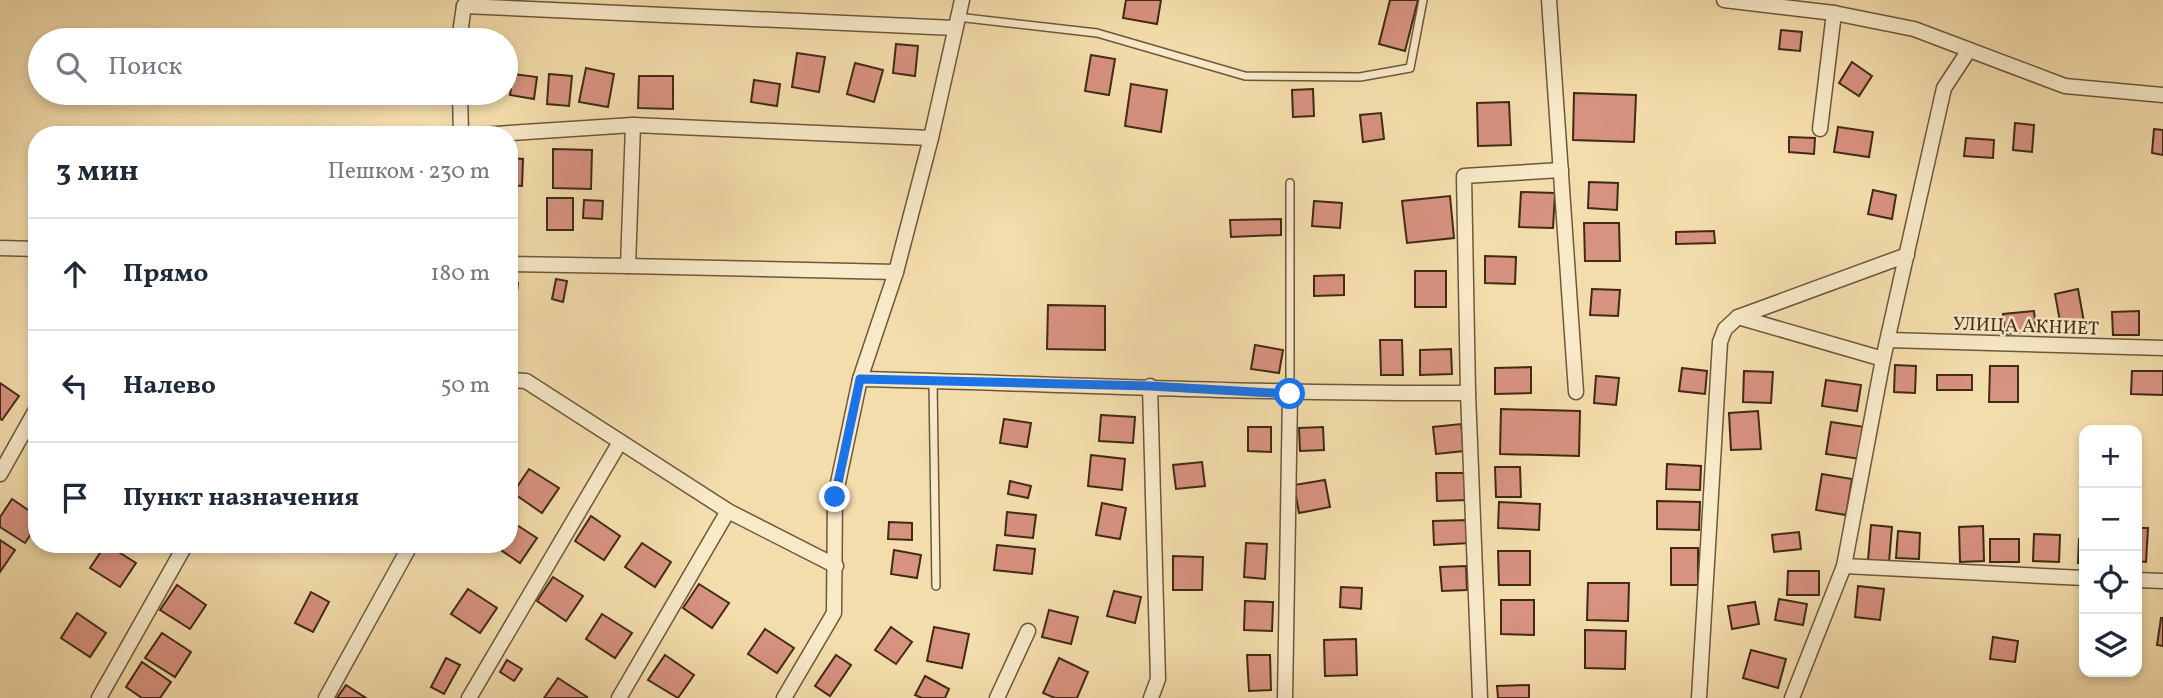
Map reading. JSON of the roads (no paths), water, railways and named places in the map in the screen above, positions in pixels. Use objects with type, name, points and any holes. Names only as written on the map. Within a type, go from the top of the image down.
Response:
[{"type":"street","points":[[785,698],[834,613],[835,497],[860,379],[896,272],[931,138],[962,0]]},
{"type":"street","points":[[1549,0],[1576,392]]},
{"type":"street","points":[[1724,0],[1834,12],[1914,29],[2065,86],[2163,95]]},
{"type":"street","points":[[462,28],[467,3],[956,23]]},
{"type":"street","points":[[1819,129],[1834,12]]},
{"type":"street","points":[[1792,698],[1844,566],[1883,359],[1944,88],[1969,50]]},
{"type":"street","points":[[460,105],[461,126]]},
{"type":"street","points":[[518,132],[633,125],[931,138]]},
{"type":"street","points":[[628,266],[633,125]]},
{"type":"street","points":[[1480,698],[1468,393],[1464,176],[1561,170]]},
{"type":"street","points":[[0,247],[28,249]]},
{"type":"street","points":[[1699,698],[1720,342],[1725,329],[1738,317],[1907,255]]},
{"type":"street","points":[[518,264],[896,272]]},
{"type":"street","points":[[1738,317],[1883,359]]},
{"type":"street","name":"УЛИЦА АКНИЕТ","points":[[1888,340],[2163,348]]},
{"type":"street","points":[[860,379],[1150,386],[1290,394],[1468,393]]},
{"type":"street","points":[[518,381],[526,381],[728,511],[836,566]]},
{"type":"street","points":[[1150,386],[1158,679],[1151,698]]},
{"type":"street","points":[[1285,698],[1290,394]]},
{"type":"street","points":[[0,474],[28,424]]},
{"type":"street","points":[[469,698],[620,442]]},
{"type":"street","points":[[619,698],[728,511]]},
{"type":"street","points":[[99,698],[181,553]]},
{"type":"street","points":[[326,698],[406,553]]},
{"type":"street","points":[[1844,566],[2079,578]]},
{"type":"street","points":[[2142,580],[2163,581]]},
{"type":"street","points":[[997,698],[1027,631]]},
{"type":"lane","points":[[956,23],[1097,33],[1245,76],[1360,77],[1410,68],[1423,0]]},
{"type":"lane","points":[[1290,183],[1290,394]]},
{"type":"lane","points":[[933,381],[936,586]]}]
